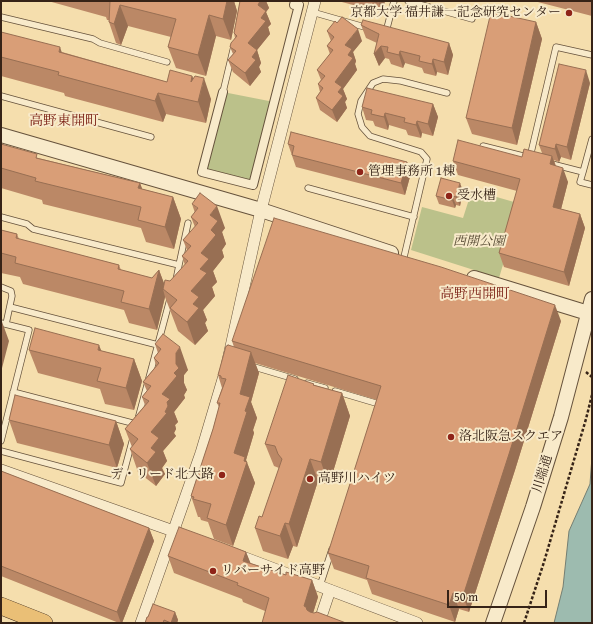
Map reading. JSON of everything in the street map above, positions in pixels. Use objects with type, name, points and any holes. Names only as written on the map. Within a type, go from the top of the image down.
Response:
[{"type":"main road","points":[[1,606],[44,623]]},
{"type":"street","points":[[223,92],[202,172],[253,185],[299,5],[294,4],[295,1]]},
{"type":"street","points":[[141,623],[202,453],[232,360],[262,210],[314,6]]},
{"type":"street","points":[[1,134],[262,210],[419,262]]},
{"type":"street","points":[[463,275],[588,313]]},
{"type":"street","name":"川端通","points":[[493,623],[533,507],[558,425],[592,299]]},
{"type":"street","points":[[1,470],[188,536]]},
{"type":"street","points":[[224,550],[417,623]]},
{"type":"street","points":[[319,623],[325,588]]},
{"type":"lane","points":[[378,31],[387,28],[394,1]]},
{"type":"lane","points":[[408,1],[472,19]]},
{"type":"lane","points":[[314,6],[370,29]]},
{"type":"lane","points":[[1,17],[93,39],[100,43],[167,62]]},
{"type":"lane","points":[[223,92],[235,39]]},
{"type":"lane","points":[[529,158],[556,47],[592,55]]},
{"type":"lane","points":[[404,257],[428,159],[421,152],[370,136],[362,127],[358,114],[361,101],[373,83],[383,79],[401,81],[447,93]]},
{"type":"lane","points":[[1,96],[151,137]]},
{"type":"lane","points":[[592,139],[580,182],[592,185]]},
{"type":"lane","points":[[483,146],[537,160]]},
{"type":"lane","points":[[545,162],[584,172]]},
{"type":"lane","points":[[308,188],[414,217]]},
{"type":"lane","points":[[1,217],[27,224],[33,229],[179,265]]},
{"type":"lane","points":[[174,287],[188,223]]},
{"type":"lane","points":[[1,287],[11,291],[12,296],[4,324],[29,330],[1,441]]},
{"type":"lane","points":[[1,451],[120,483],[172,294]]},
{"type":"lane","points":[[10,307],[158,345]]},
{"type":"lane","points":[[243,364],[379,404],[377,412]]},
{"type":"lane","points":[[13,392],[136,424]]},
{"type":"lane","points":[[325,588],[334,541]]},
{"type":"path","points":[[524,623],[544,562],[592,395]]},
{"type":"green space","points":[[223,92],[274,102],[253,185],[202,172]]},
{"type":"green space","name":"西開公園","points":[[472,190],[521,204],[499,278],[411,250],[422,207],[463,218]]},
{"type":"shaded area","points":[[592,457],[592,623],[554,623],[563,587],[569,531],[590,484]]},
{"type":"building","points":[[110,1],[227,1],[223,19],[209,15],[198,55],[168,47],[176,19],[120,5],[114,24],[109,22]]},
{"type":"building","points":[[240,1],[260,1],[258,5],[266,11],[261,18],[266,21],[248,43],[257,50],[252,57],[256,60],[245,73],[228,60],[236,51],[230,47],[231,43],[237,36],[234,33]]},
{"type":"building","points":[[369,1],[380,1],[379,3]]},
{"type":"building","points":[[491,12],[536,22],[512,128],[466,118]]},
{"type":"building","points":[[342,17],[358,29],[345,45],[352,49],[348,55],[353,58],[335,82],[342,87],[338,92],[343,96],[332,110],[316,98],[323,88],[318,84],[325,76],[317,70],[333,50],[327,46],[334,37],[327,31],[335,21],[337,23]]},
{"type":"building","points":[[363,20],[449,43],[444,62],[433,59],[432,64],[419,61],[420,56],[400,51],[399,55],[387,52],[388,47],[381,46],[374,54],[379,34],[361,25]]},
{"type":"building","points":[[1,32],[60,47],[59,52],[167,82],[170,70],[192,76],[191,82],[195,76],[204,78],[198,102],[158,93],[155,101],[58,75],[59,72],[1,57]]},
{"type":"building","points":[[559,64],[586,70],[567,147],[556,144],[555,149],[539,145]]},
{"type":"building","points":[[367,88],[433,104],[428,124],[417,121],[416,125],[404,122],[405,118],[385,113],[384,117],[371,114],[372,110],[362,107]]},
{"type":"building","points":[[291,132],[407,162],[401,183],[292,155],[294,146],[288,144]]},
{"type":"building","points":[[458,140],[522,157],[524,149],[552,156],[550,164],[563,168],[553,207],[580,214],[564,272],[499,253],[520,179],[453,161]]},
{"type":"building","points":[[1,144],[37,154],[36,158],[140,183],[138,188],[173,197],[165,227],[138,220],[141,207],[35,181],[36,178],[1,168]]},
{"type":"building","points":[[441,178],[460,183],[456,197],[452,196],[452,200],[436,196]]},
{"type":"building","points":[[200,193],[217,206],[210,215],[218,221],[211,230],[216,235],[201,253],[209,259],[200,269],[207,273],[191,291],[199,297],[193,304],[199,308],[187,322],[170,308],[177,300],[163,289],[165,280],[170,281],[188,261],[182,256],[191,246],[183,240],[198,223],[191,217],[198,208],[192,204]]},
{"type":"building","name":"洛北阪急スクエア","points":[[274,218],[441,267],[555,305],[463,596],[453,593],[449,605],[366,578],[369,566],[328,553],[381,386],[232,341]]},
{"type":"building","points":[[1,230],[17,234],[16,238],[119,265],[118,269],[152,278],[159,270],[149,309],[121,302],[124,291],[15,263],[16,257],[1,253]]},
{"type":"building","points":[[35,328],[99,345],[98,350],[134,359],[126,388],[97,381],[101,368],[29,350]]},
{"type":"building","points":[[163,334],[180,347],[176,353],[176,364],[179,368],[174,373],[177,376],[162,394],[170,399],[167,402],[168,406],[165,412],[167,413],[151,432],[159,438],[151,448],[156,452],[147,463],[130,449],[138,439],[125,429],[149,401],[142,397],[151,386],[143,382],[159,363],[154,358],[161,349],[155,344]]},
{"type":"building","points":[[228,345],[251,352],[240,394],[250,397],[245,411],[247,412],[234,453],[245,457],[244,461],[247,462],[226,525],[207,518],[211,504],[193,499],[194,497],[191,496],[213,429],[220,403],[217,403],[226,379],[221,378],[221,376],[218,375],[226,346]]},
{"type":"building","points":[[288,375],[314,384],[313,385],[342,393],[321,462],[310,459],[289,524],[285,523],[280,536],[255,528],[259,516],[262,517],[282,459],[275,446],[265,444]]},
{"type":"building","points":[[15,395],[116,421],[109,445],[9,420]]},
{"type":"building","points":[[1,471],[149,528],[117,612],[1,566]]},
{"type":"building","points":[[179,527],[246,552],[243,561],[286,575],[286,572],[312,580],[304,606],[307,610],[314,613],[317,612],[346,623],[262,623],[269,598],[237,585],[238,583],[168,556]]},
{"type":"building","points":[[153,604],[175,612],[171,623],[164,620],[163,623],[145,623]]},
{"type":"place","name":"京都大学 福井謙一記念研究センター","points":[[569,13]]},
{"type":"place","name":"管理事務所 1棟","points":[[360,172]]},
{"type":"place","name":"受水槽","points":[[449,196]]},
{"type":"place","name":"洛北阪急スクエア","points":[[451,437]]},
{"type":"place","name":"デ・リード北大路","points":[[222,475]]},
{"type":"place","name":"高野川ハイツ","points":[[310,479]]},
{"type":"place","name":"リバーサイド高野","points":[[213,571]]},
{"type":"district","name":"高野東開町","points":[[64,121]]},
{"type":"district","name":"高野西開町","points":[[475,294]]}]
